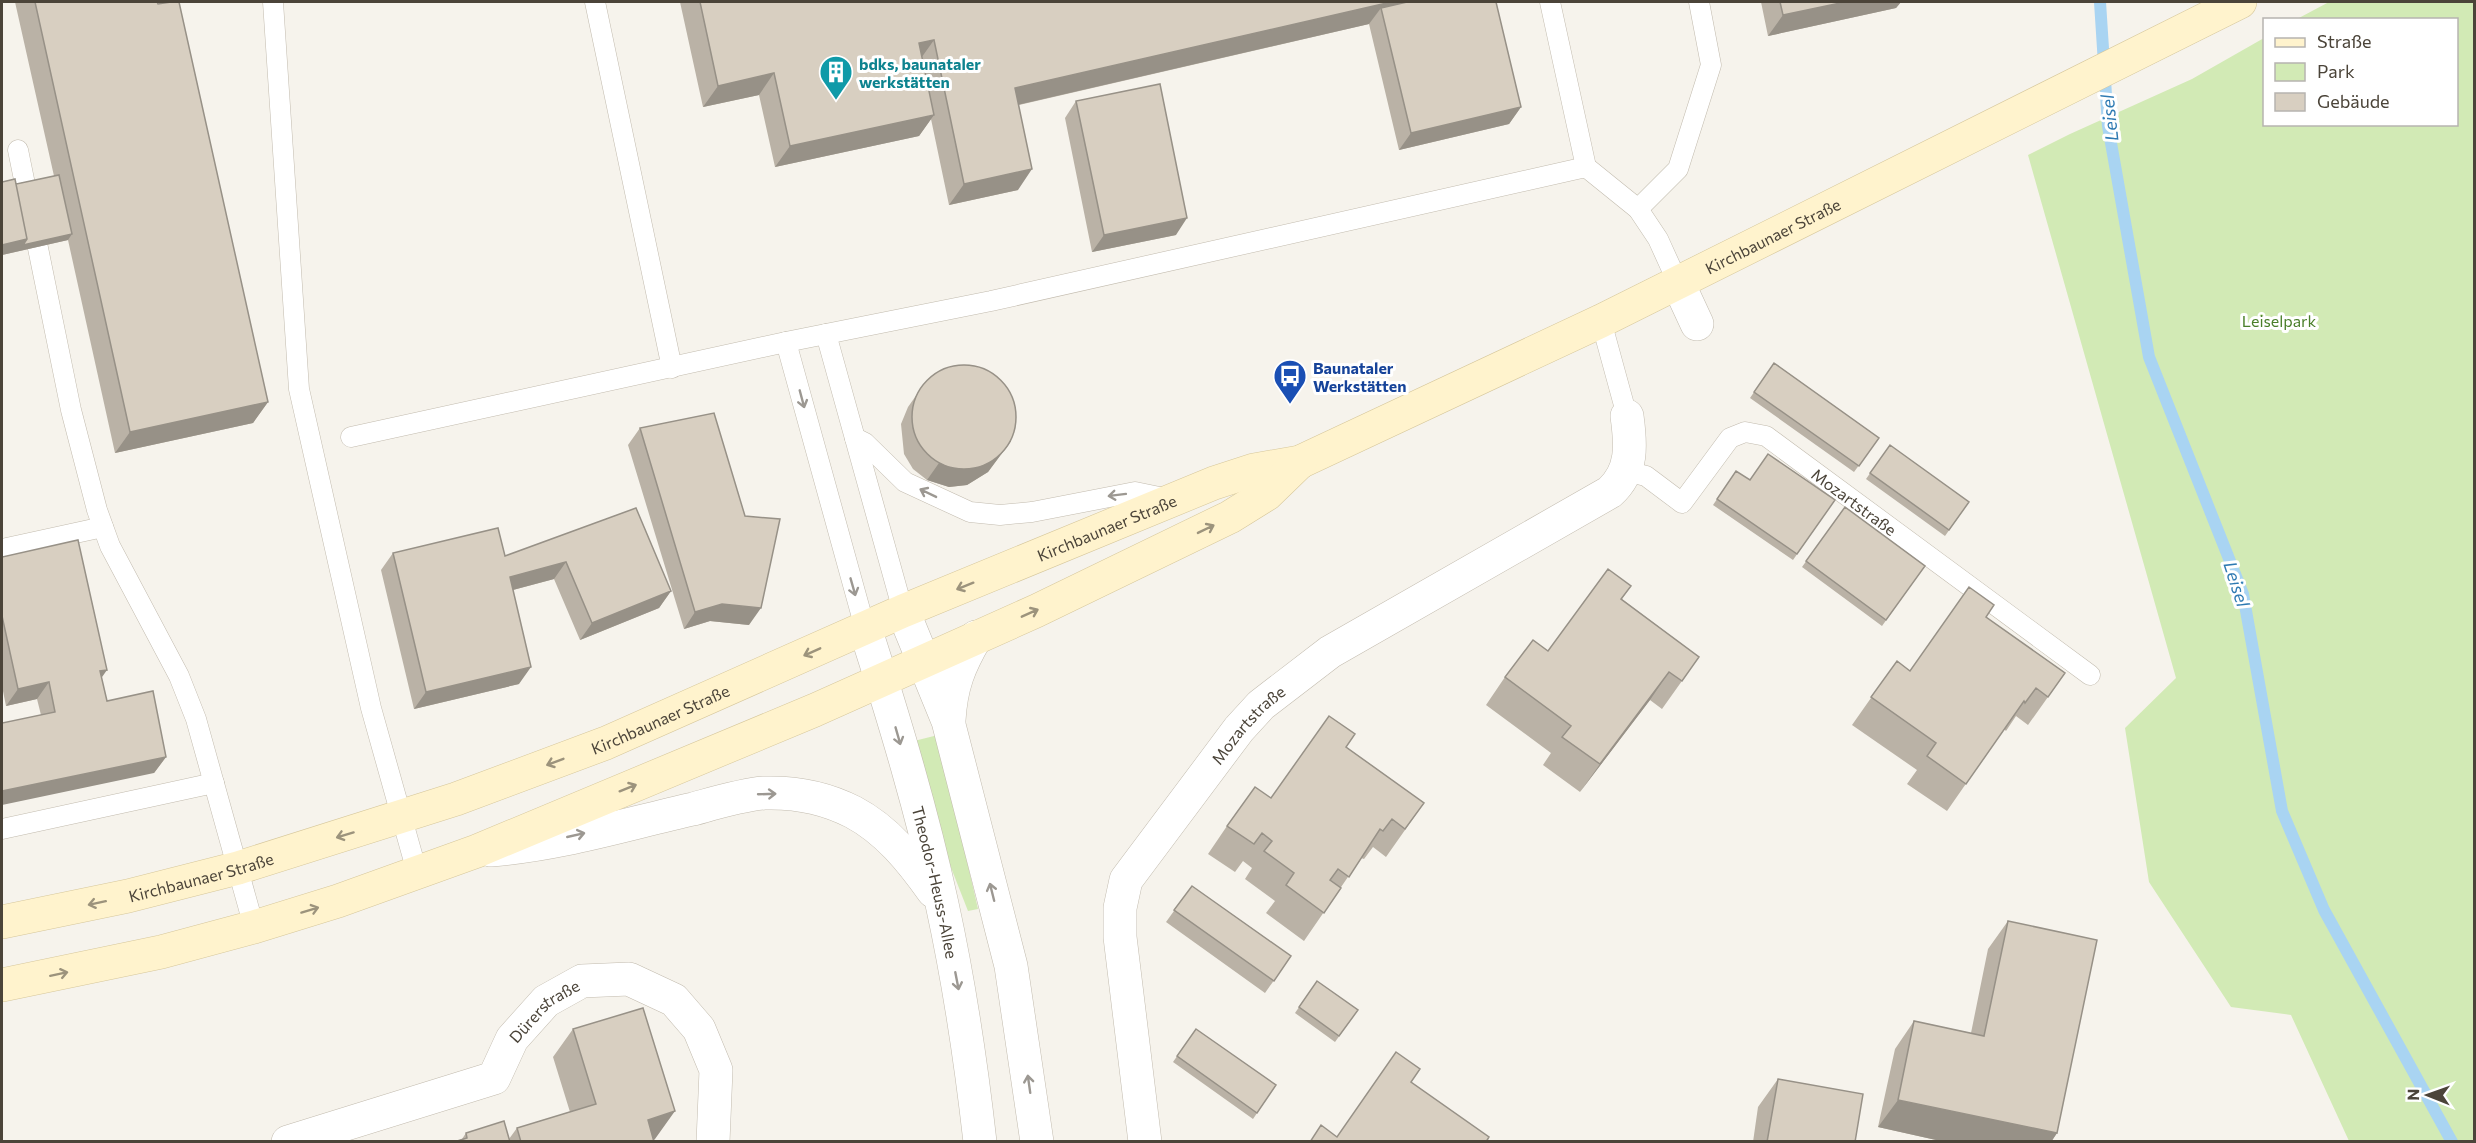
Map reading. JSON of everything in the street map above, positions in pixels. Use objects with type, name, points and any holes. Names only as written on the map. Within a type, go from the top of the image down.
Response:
[{"type":"street","name":"Kirchbaunaer Straße","points":[[2,922],[128,896],[238,868],[401,818],[606,742],[903,611],[1174,501],[1254,470],[1300,462],[1678,283],[2240,2]]},
{"type":"street","points":[[1678,283],[1697,324]]},
{"type":"street","points":[[1626,471],[1630,454],[1628,416]]},
{"type":"street","name":"Kirchbaunaer Straße","points":[[2,985],[161,952],[254,927],[338,901],[477,851],[924,661],[1230,517],[1267,494],[1300,462]]},
{"type":"street","name":"Mozartstraße","points":[[1146,1142],[1120,938],[1120,908],[1126,880],[1239,729],[1261,705],[1294,677],[1330,652],[1610,492],[1621,482],[1626,471]]},
{"type":"street","points":[[903,611],[948,722],[1011,966],[1037,1142]]},
{"type":"street","name":"Theodor-Heuss-Allee","points":[[865,628],[942,903],[962,1008],[981,1142]]},
{"type":"street","points":[[948,722],[950,698],[959,667],[976,637]]},
{"type":"street","name":"Kirchbaunaer Straße","points":[[477,851],[516,848],[553,841],[763,793],[802,795],[829,801],[853,812],[881,830],[908,856],[942,903]]},
{"type":"street","name":"Dürerstraße","points":[[288,1142],[494,1078],[512,1039],[546,1001],[582,981],[629,979],[674,1000],[699,1029],[716,1070],[713,1142]]},
{"type":"lane","points":[[273,2],[299,390],[371,708],[417,872]]},
{"type":"lane","points":[[595,2],[672,368]]},
{"type":"lane","points":[[1550,2],[1586,167],[1638,209],[1658,239],[1678,283]]},
{"type":"lane","points":[[1638,209],[1678,169],[1711,65],[1699,2]]},
{"type":"lane","points":[[18,150],[71,410],[103,526],[110,546],[178,676],[196,719],[254,927]]},
{"type":"lane","points":[[351,437],[786,342],[991,301],[1586,167]]},
{"type":"lane","points":[[1600,321],[1628,416]]},
{"type":"lane","points":[[826,334],[903,611]]},
{"type":"lane","points":[[786,342],[865,628]]},
{"type":"lane","name":"Mozartstraße","points":[[1626,471],[1646,476],[1682,503],[1730,438],[1745,432],[1766,436],[2090,675]]},
{"type":"lane","points":[[855,438],[865,443],[905,482],[970,512],[1000,515],[1032,512],[1135,492],[1174,501]]},
{"type":"lane","points":[[2,549],[103,526]]},
{"type":"lane","points":[[2,829],[214,783]]},
{"type":"green space","name":"Leiselpark","points":[[2329,2],[2474,2],[2474,1141],[2349,1141],[2291,1015],[2231,1007],[2149,882],[2125,728],[2176,678],[2028,155],[2192,79],[2263,39],[2263,126],[2458,126],[2458,18],[2299,18]]},
{"type":"green space","points":[[938,735],[978,909],[968,911],[932,819],[910,742]]},
{"type":"building","points":[[35,2],[157,2],[158,4],[179,2],[268,402],[130,432]]},
{"type":"building","name":"bdks, baunataler werkstätten","points":[[700,2],[1391,2],[1015,88],[1032,169],[964,184],[934,40],[919,43],[934,115],[790,146],[774,73],[718,86]]},
{"type":"building","points":[[1407,2],[1496,2],[1521,107],[1411,133],[1381,8]]},
{"type":"building","points":[[1780,2],[1845,2],[1783,15]]},
{"type":"building","points":[[1160,84],[1187,218],[1104,235],[1076,101]]},
{"type":"building","points":[[59,175],[72,234],[23,245],[27,239],[16,184]]},
{"type":"building","points":[[15,179],[27,239],[2,245],[2,182]]},
{"type":"building","points":[[1774,363],[1879,438],[1859,466],[1754,392]]},
{"type":"building","points":[[964,365],[984,369],[993,374],[1007,388],[1012,397],[1016,417],[1012,437],[1007,446],[993,460],[984,465],[964,469],[944,465],[935,460],[921,446],[916,437],[912,417],[916,397],[921,388],[935,374],[944,369]]},
{"type":"building","points":[[714,413],[745,516],[780,519],[761,608],[722,604],[695,612],[640,428]]},
{"type":"building","points":[[1890,445],[1969,502],[1949,530],[1870,473]]},
{"type":"building","points":[[1768,454],[1835,500],[1797,554],[1717,499],[1736,471],[1750,480]]},
{"type":"building","points":[[1845,507],[1925,566],[1886,620],[1806,561]]},
{"type":"building","points":[[636,508],[671,591],[592,623],[566,562],[510,577],[531,667],[426,692],[393,553],[498,528],[505,556]]},
{"type":"building","points":[[78,540],[107,670],[100,671],[107,701],[153,691],[166,757],[2,791],[2,723],[55,712],[49,682],[18,689],[2,616],[2,557]]},
{"type":"building","points":[[1608,569],[1631,586],[1621,599],[1699,657],[1682,681],[1669,672],[1600,764],[1562,737],[1571,726],[1505,677],[1533,640],[1548,651]]},
{"type":"building","points":[[1969,587],[1994,605],[1986,617],[2065,673],[2048,697],[2036,688],[2025,703],[2024,701],[1966,784],[1927,756],[1936,743],[1871,697],[1897,661],[1910,671]]},
{"type":"building","points":[[1329,716],[1355,734],[1346,747],[1424,803],[1405,829],[1392,819],[1383,831],[1380,829],[1349,877],[1338,869],[1330,880],[1341,888],[1324,913],[1286,885],[1294,873],[1264,851],[1272,841],[1262,833],[1254,844],[1227,826],[1255,787],[1271,798]]},
{"type":"building","points":[[1192,886],[1291,956],[1274,981],[1174,910]]},
{"type":"building","points":[[2008,921],[2097,940],[2057,1133],[1898,1100],[1914,1021],[1984,1036]]},
{"type":"building","points":[[1317,981],[1358,1010],[1339,1036],[1299,1007]]},
{"type":"building","points":[[643,1008],[675,1111],[648,1120],[654,1142],[521,1142],[517,1128],[596,1104],[573,1029]]},
{"type":"building","points":[[1196,1029],[1276,1085],[1257,1113],[1177,1056]]},
{"type":"building","points":[[1396,1052],[1420,1069],[1411,1082],[1489,1137],[1486,1142],[1310,1142],[1321,1125],[1337,1137]]},
{"type":"building","points":[[1778,1079],[1863,1094],[1855,1142],[1767,1142]]},
{"type":"building","points":[[504,1121],[510,1142],[454,1142],[467,1138],[466,1133]]},
{"type":"waterway","name":"Leisel","points":[[2100,2],[2108,126],[2149,357],[2243,594],[2282,811],[2324,910],[2452,1142]]},
{"type":"place","name":"bdks, baunataler werkstätten","points":[[836,101]]},
{"type":"place","name":"Baunataler Werkstätten","points":[[1290,405]]}]
